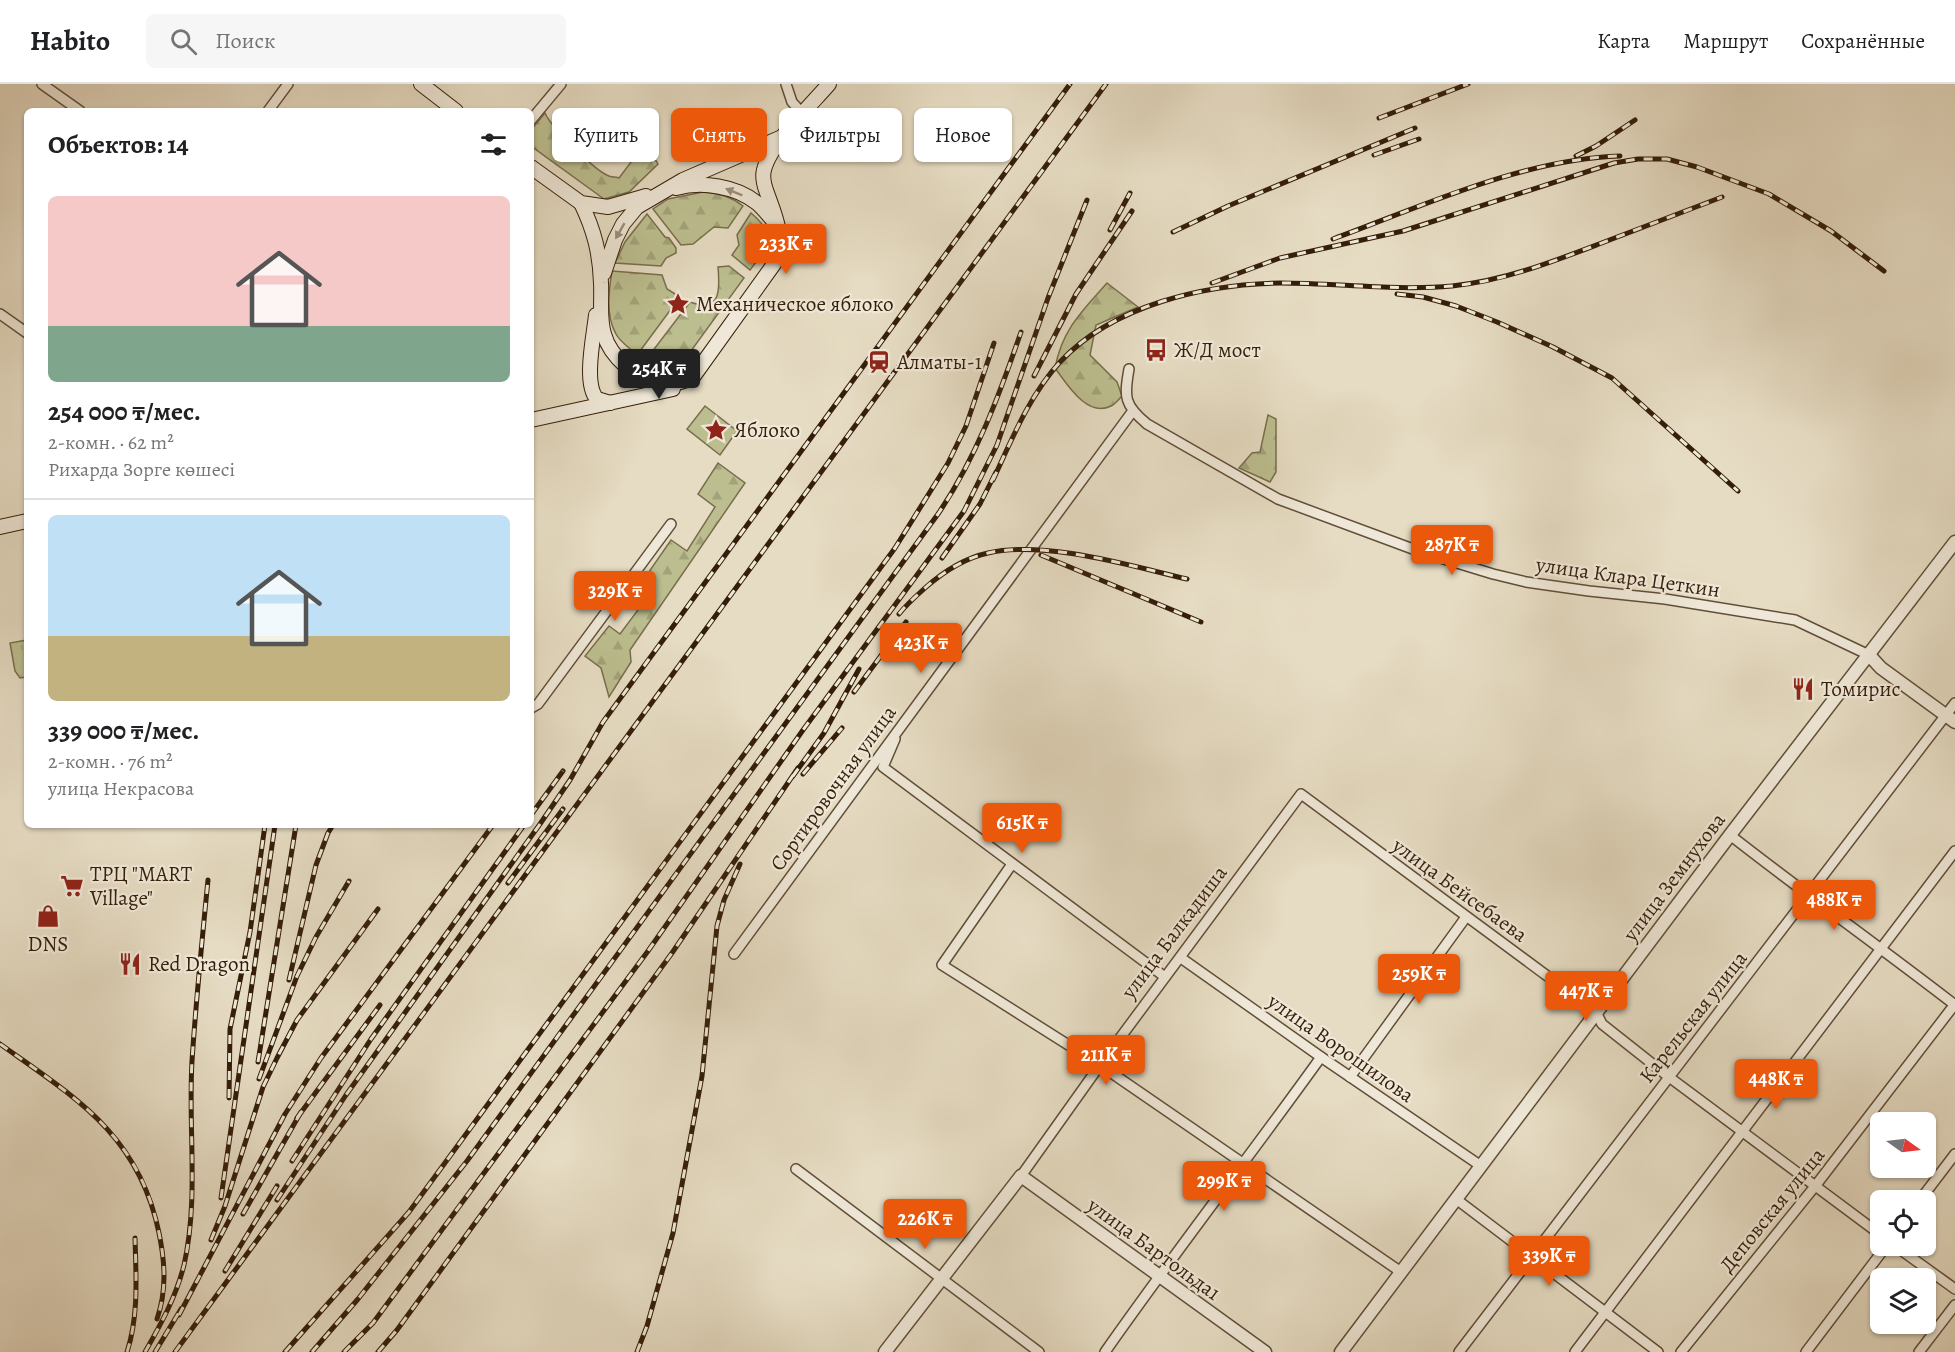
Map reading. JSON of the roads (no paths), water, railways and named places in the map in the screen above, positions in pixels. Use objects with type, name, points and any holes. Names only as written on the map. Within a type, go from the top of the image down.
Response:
[{"type":"main road","points":[[421,84],[452,108]]},
{"type":"main road","points":[[808,108],[829,84]]},
{"type":"main road","points":[[610,403],[602,402],[593,395],[590,383],[591,365],[601,283],[608,258],[623,224],[637,207],[660,192],[707,168],[779,138]]},
{"type":"main road","points":[[534,419],[675,388],[693,377],[779,254],[780,227],[765,186],[763,173],[768,159],[779,143]]},
{"type":"main road","points":[[534,169],[581,203],[608,207],[682,186],[703,185],[732,190],[756,203],[780,227]]},
{"type":"main road","points":[[581,203],[595,233],[604,334],[613,352],[640,376],[661,384],[681,382],[693,377]]},
{"type":"main road","points":[[558,414],[569,409],[582,397],[591,365]]},
{"type":"main road","points":[[0,527],[24,522]]},
{"type":"street","points":[[42,84],[76,108]]},
{"type":"street","points":[[270,108],[288,84]]},
{"type":"street","points":[[534,116],[561,84]]},
{"type":"street","points":[[786,84],[792,102],[798,108]]},
{"type":"street","points":[[0,314],[24,331]]},
{"type":"street","points":[[1129,369],[1126,400],[1132,412]]},
{"type":"street","name":"улица Клара Цеткин","points":[[1132,412],[1147,424],[1278,499],[1421,552],[1526,582],[1665,599],[1795,620],[1869,655]]},
{"type":"street","name":"Сортировочная улица","points":[[734,954],[1132,412]]},
{"type":"street","points":[[534,706],[672,524]]},
{"type":"street","name":"улица Земнухова","points":[[1341,1352],[1730,835],[1955,542]]},
{"type":"street","points":[[1869,655],[1881,668],[1950,719]]},
{"type":"street","name":"Карельская улица","points":[[1459,1352],[1808,897],[1950,719],[1955,703]]},
{"type":"street","points":[[900,725],[883,767],[1164,977]]},
{"type":"street","name":"улица Бейсебаева","points":[[1301,794],[1596,1012],[1602,1024],[1669,1077],[1870,1227]]},
{"type":"street","name":"улица Балкадиша","points":[[885,1352],[1021,1176],[1164,977],[1181,958],[1301,794]]},
{"type":"street","points":[[1730,835],[1808,897],[1955,1004]]},
{"type":"street","points":[[1575,1352],[1955,851]]},
{"type":"street","points":[[1012,864],[942,965],[1100,1065],[1401,1272]]},
{"type":"street","points":[[1350,1077],[1466,917]]},
{"type":"street","name":"улица Ворошилова","points":[[1181,958],[1481,1166]]},
{"type":"street","name":"Деповская улица","points":[[1681,1352],[1816,1185],[1955,1004]]},
{"type":"street","points":[[1105,1352],[1158,1276],[1245,1164],[1321,1057]]},
{"type":"street","points":[[1928,1190],[1955,1154]]},
{"type":"street","points":[[796,1169],[1039,1352]]},
{"type":"street","name":"улица Бартольда1","points":[[1021,1176],[1265,1352]]},
{"type":"street","points":[[1456,1199],[1658,1352]]},
{"type":"street","points":[[1806,1352],[1879,1256]]},
{"type":"street","points":[[1909,1256],[1955,1289]]},
{"type":"street","points":[[1919,1352],[1955,1305]]},
{"type":"railway","points":[[277,1200],[346,1095],[540,824],[570,780],[603,722],[1070,84]]},
{"type":"railway","points":[[175,1352],[1106,84]]},
{"type":"railway","points":[[1379,118],[1468,84]]},
{"type":"railway","points":[[1576,156],[1596,146],[1635,120]]},
{"type":"railway","points":[[1173,232],[1228,206],[1415,128]]},
{"type":"railway","points":[[1374,155],[1419,139]]},
{"type":"railway","points":[[1333,239],[1438,199],[1510,175],[1584,159],[1620,156]]},
{"type":"railway","points":[[1212,283],[1280,258],[1403,231],[1614,163],[1638,159],[1667,159],[1697,167],[1769,194],[1831,231],[1884,271]]},
{"type":"railway","points":[[1110,230],[1130,193]]},
{"type":"railway","points":[[993,480],[1022,418],[1049,375],[1082,342],[1133,312],[1191,293],[1251,284],[1301,283],[1431,287],[1490,280],[1527,270],[1722,197]]},
{"type":"railway","points":[[344,1352],[373,1323],[648,951],[803,730],[964,511],[997,445],[1048,298],[1087,200]]},
{"type":"railway","points":[[1034,376],[1076,294],[1132,211]]},
{"type":"railway","points":[[1397,294],[1423,297],[1456,306],[1497,322],[1553,347],[1612,378],[1738,491]]},
{"type":"railway","points":[[312,1352],[358,1299],[467,1161],[938,514],[975,449],[1021,332]]},
{"type":"railway","points":[[285,1352],[409,1212],[895,548],[948,463],[966,426],[994,343]]},
{"type":"railway","points":[[942,558],[980,504],[996,472]]},
{"type":"railway","points":[[899,614],[925,588],[955,566],[979,555],[1011,550],[1061,552],[1088,556],[1187,579]]},
{"type":"railway","points":[[1041,555],[1201,622]]},
{"type":"railway","points":[[854,692],[906,622]]},
{"type":"railway","points":[[793,776],[824,733],[859,669]]},
{"type":"railway","points":[[803,774],[842,728]]},
{"type":"railway","points":[[378,1352],[397,1330],[672,953],[798,768]]},
{"type":"railway","points":[[534,811],[563,771]]},
{"type":"railway","points":[[508,883],[563,809]]},
{"type":"railway","points":[[229,1098],[230,1029],[250,932],[265,828]]},
{"type":"railway","points":[[221,1198],[275,828]]},
{"type":"railway","points":[[258,1062],[296,828]]},
{"type":"railway","points":[[289,980],[316,865],[331,828]]},
{"type":"railway","points":[[179,1315],[285,1114],[321,1058],[491,828]]},
{"type":"railway","points":[[292,1161],[371,1039],[522,828]]},
{"type":"railway","points":[[637,1352],[647,1326],[673,1233],[702,1076],[717,926],[724,900],[740,864]]},
{"type":"railway","points":[[145,1352],[177,1288],[188,1240],[192,1189],[192,1061],[208,880]]},
{"type":"railway","points":[[259,1079],[297,976],[316,937],[349,881]]},
{"type":"railway","points":[[211,1240],[225,1206],[263,1087],[277,1058],[297,1020],[378,909]]},
{"type":"railway","points":[[297,1118],[380,1005]]},
{"type":"railway","points":[[0,1044],[54,1083],[100,1122],[120,1144],[136,1170],[150,1199],[163,1255],[164,1287],[157,1319]]},
{"type":"railway","points":[[243,1214],[301,1112]]},
{"type":"railway","points":[[225,1271],[277,1186]]},
{"type":"railway","points":[[127,1352],[135,1310],[135,1238]]},
{"type":"railway","points":[[155,1352],[181,1309]]},
{"type":"place","name":"Механическое яблоко","points":[[678,304]]},
{"type":"place","name":"Ж/Д мост","points":[[1156,350]]},
{"type":"place","name":"Алматы-1","points":[[879,362]]},
{"type":"place","name":"Яблоко","points":[[716,430]]},
{"type":"place","name":"Томирис","points":[[1803,689]]},
{"type":"place","name":"ТРЦ \"MART Village\"","points":[[72,886]]},
{"type":"place","name":"DNS","points":[[48,916]]},
{"type":"place","name":"Red Dragon","points":[[130,964]]}]
